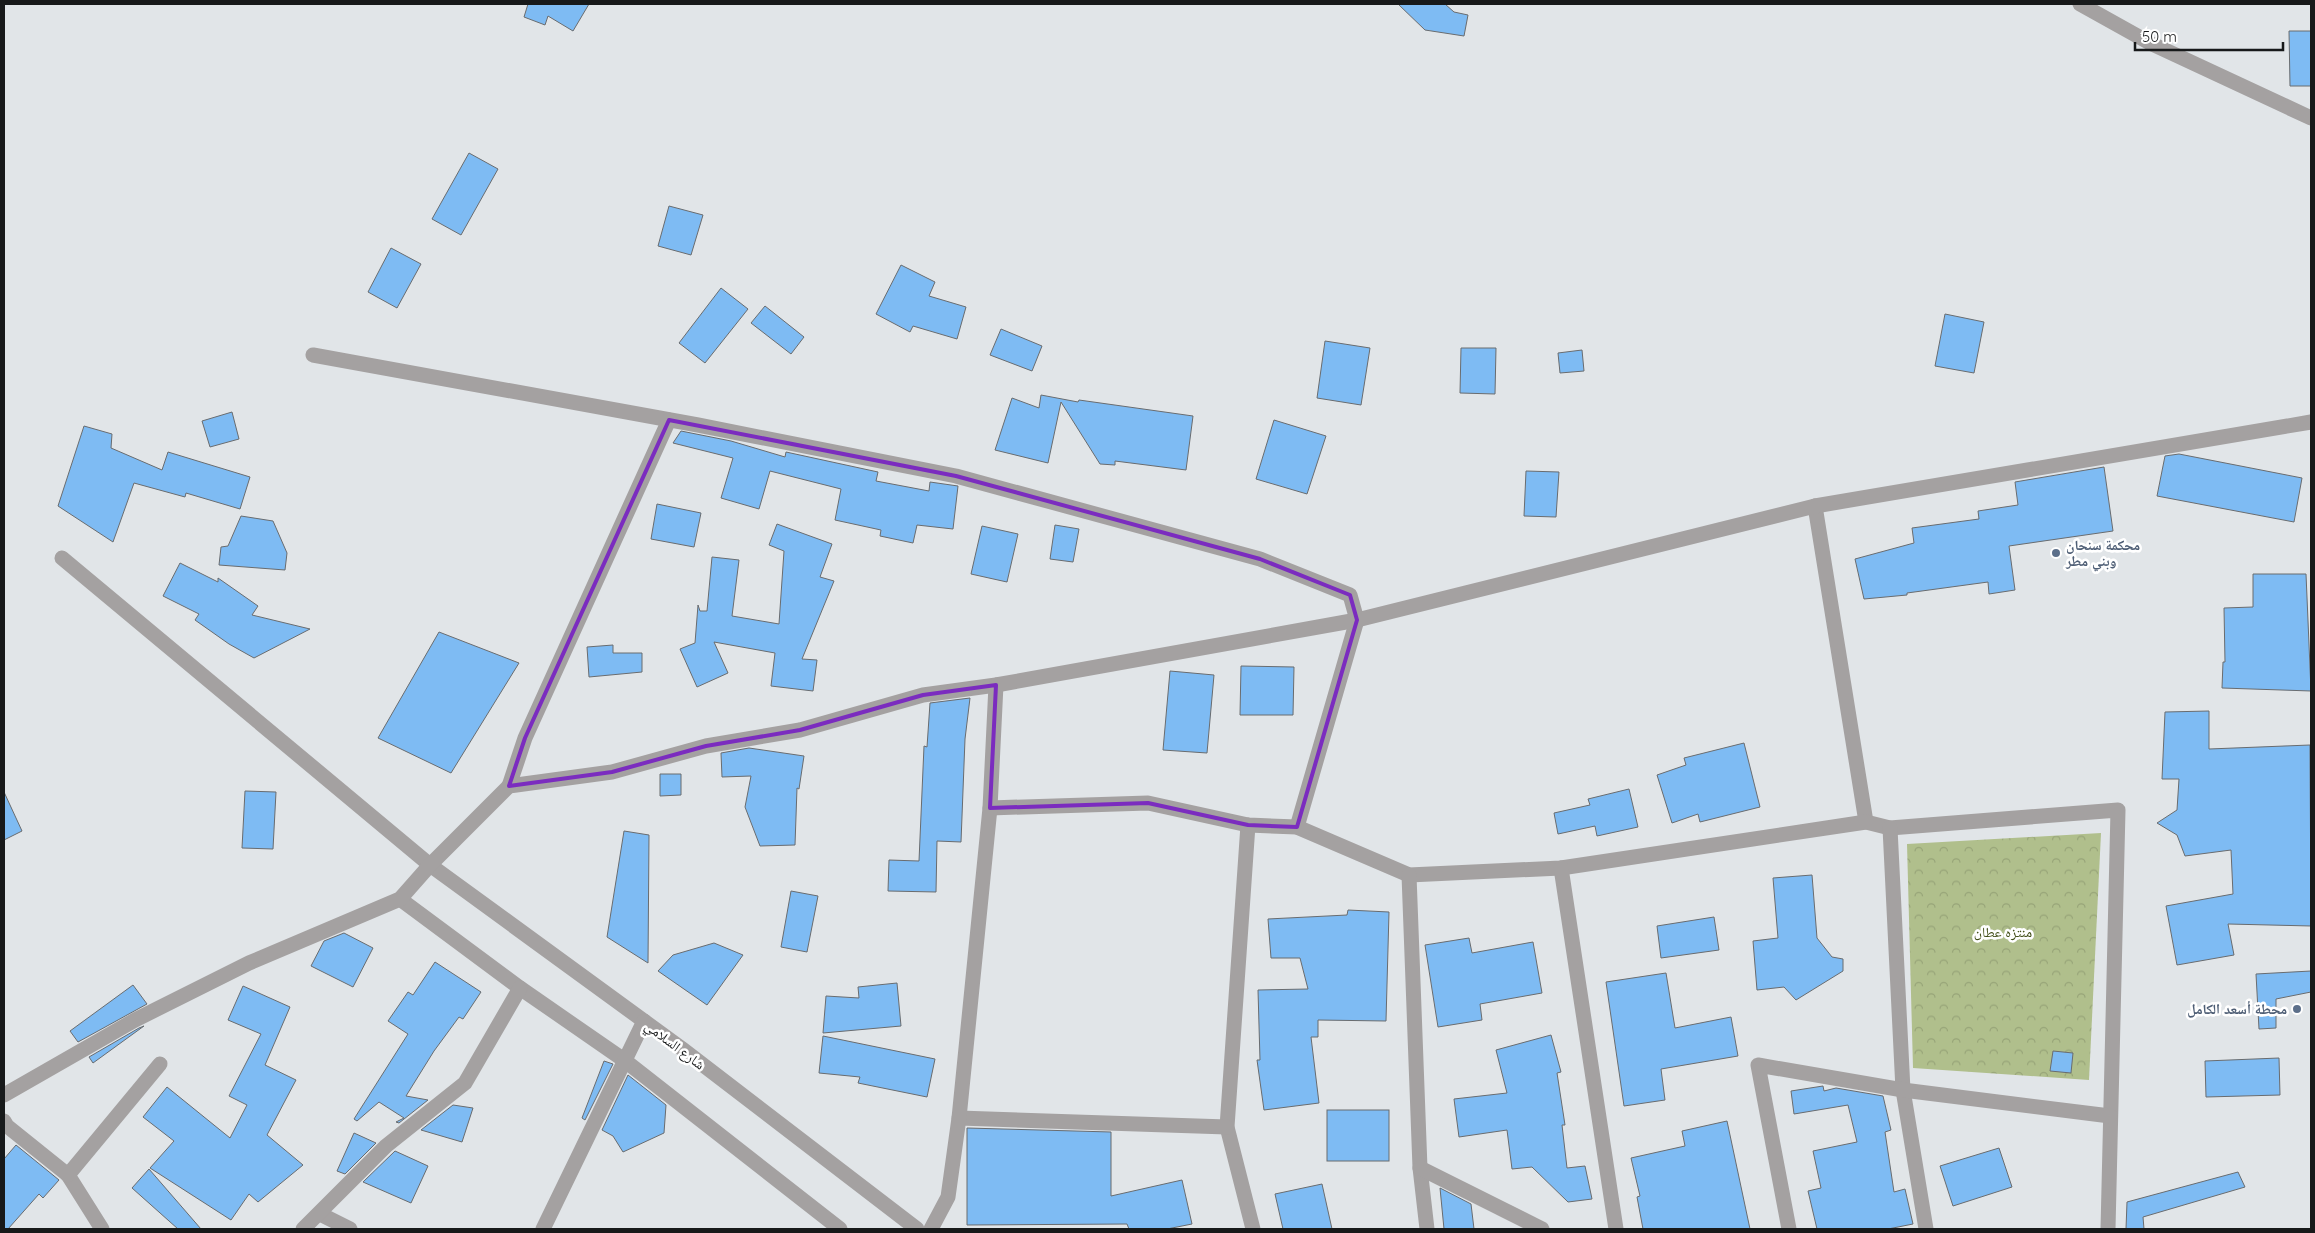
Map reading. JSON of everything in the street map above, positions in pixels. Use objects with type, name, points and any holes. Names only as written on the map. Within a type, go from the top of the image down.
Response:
[{"type":"street","points":[[2080,4],[2150,43],[2311,118]]},
{"type":"street","points":[[313,355],[669,420],[956,476],[1260,559],[1350,595],[1357,620],[1297,827]]},
{"type":"street","points":[[4,1096],[135,1020],[249,963],[400,900],[430,865],[509,786],[525,738],[669,420]]},
{"type":"street","points":[[509,786],[612,772],[706,746],[800,730],[923,695],[996,685],[1357,620],[1815,506],[2311,422]]},
{"type":"street","points":[[1815,506],[1866,822]]},
{"type":"street","name":"شارع السلامي","points":[[62,558],[430,865],[644,1021],[917,1229]]},
{"type":"street","points":[[931,1229],[948,1197],[960,1118],[990,808],[996,685]]},
{"type":"street","points":[[990,808],[1148,802],[1248,825],[1297,827],[1409,875],[1561,868],[1866,822],[1890,828],[2118,810],[2108,1229]]},
{"type":"street","points":[[1248,825],[1227,1127],[1253,1229]]},
{"type":"street","points":[[1890,828],[1903,1090],[1926,1229]]},
{"type":"street","points":[[1561,868],[1616,1229]]},
{"type":"street","points":[[1409,875],[1420,1168],[1427,1229]]},
{"type":"street","points":[[400,900],[520,988],[624,1060],[840,1229]]},
{"type":"street","points":[[304,1229],[386,1146],[465,1083],[520,988]]},
{"type":"street","points":[[543,1229],[644,1021]]},
{"type":"street","points":[[68,1175],[160,1064]]},
{"type":"street","points":[[1788,1229],[1758,1064],[1903,1090],[2110,1116]]},
{"type":"street","points":[[960,1118],[1227,1127]]},
{"type":"street","points":[[4,1121],[7,1126],[68,1175],[96,1226]]},
{"type":"street","points":[[1420,1168],[1542,1229]]},
{"type":"street","points":[[320,1214],[350,1229]]},
{"type":"highlighted area","points":[[669,420],[956,476],[1260,559],[1350,595],[1357,620],[1297,827],[1248,825],[1148,803],[990,808],[996,685],[923,695],[800,730],[706,746],[612,772],[509,786],[525,738]]},
{"type":"green space","name":"منتزه عطان","points":[[2101,833],[2089,1080],[1913,1068],[1907,844]]},
{"type":"building","points":[[528,4],[589,4],[573,31],[548,16],[545,25],[524,17]]},
{"type":"building","points":[[1398,4],[1445,4],[1454,12],[1468,15],[1464,36],[1425,30]]},
{"type":"building","points":[[2289,31],[2311,31],[2311,86],[2290,86]]},
{"type":"building","points":[[469,153],[498,169],[461,235],[432,219]]},
{"type":"building","points":[[669,206],[703,215],[691,255],[658,246]]},
{"type":"building","points":[[391,248],[421,264],[397,308],[368,292]]},
{"type":"building","points":[[901,265],[935,282],[929,296],[966,307],[957,339],[913,326],[910,332],[876,314]]},
{"type":"building","points":[[721,288],[748,309],[705,363],[679,343]]},
{"type":"building","points":[[765,306],[804,337],[791,354],[751,323]]},
{"type":"building","points":[[1945,314],[1984,322],[1974,373],[1935,366]]},
{"type":"building","points":[[1001,329],[1042,346],[1032,371],[990,355]]},
{"type":"building","points":[[1325,341],[1370,348],[1361,405],[1317,398]]},
{"type":"building","points":[[1461,348],[1496,348],[1495,394],[1460,393]]},
{"type":"building","points":[[1582,350],[1584,371],[1560,373],[1558,353]]},
{"type":"building","points":[[1041,395],[1078,402],[1079,400],[1193,416],[1186,470],[1115,461],[1115,465],[1100,464],[1061,402],[1048,463],[995,450],[1012,398],[1039,408]]},
{"type":"building","points":[[232,412],[239,439],[210,447],[202,421]]},
{"type":"building","points":[[1274,420],[1326,436],[1307,494],[1256,479]]},
{"type":"building","points":[[84,426],[112,434],[111,448],[162,470],[168,452],[250,477],[240,509],[186,493],[185,497],[134,483],[113,542],[58,506]]},
{"type":"building","points":[[681,431],[731,441],[785,457],[786,452],[878,472],[876,481],[929,491],[930,482],[958,486],[953,529],[917,525],[913,543],[880,536],[881,530],[835,520],[841,489],[770,471],[759,509],[721,498],[733,458],[673,443]]},
{"type":"building","points":[[2179,454],[2302,478],[2294,522],[2157,496],[2165,456]]},
{"type":"building","points":[[2104,467],[2113,531],[2009,546],[2015,590],[1989,594],[1988,582],[1907,593],[1907,595],[1864,599],[1855,559],[1914,543],[1912,528],[1979,519],[1978,511],[2018,505],[2015,482]]},
{"type":"building","points":[[1526,471],[1559,472],[1556,517],[1524,516]]},
{"type":"building","points":[[657,504],[701,513],[694,547],[651,539]]},
{"type":"building","points":[[241,516],[273,521],[287,553],[285,570],[219,565],[221,547],[228,546]]},
{"type":"building","points":[[777,524],[832,544],[820,577],[834,581],[802,659],[817,660],[813,691],[771,686],[775,653],[714,642],[728,673],[697,687],[680,649],[695,643],[698,605],[700,611],[707,611],[712,557],[739,560],[732,616],[779,624],[784,551],[769,545]]},
{"type":"building","points":[[1055,525],[1079,529],[1073,562],[1050,559]]},
{"type":"building","points":[[982,526],[1018,534],[1007,582],[971,574]]},
{"type":"building","points":[[180,563],[218,582],[218,578],[258,606],[252,615],[310,629],[254,658],[229,644],[195,620],[199,614],[163,596]]},
{"type":"building","points":[[2253,574],[2306,574],[2311,691],[2222,688],[2223,662],[2225,662],[2224,608],[2253,607]]},
{"type":"building","points":[[439,632],[519,663],[451,773],[378,738]]},
{"type":"building","points":[[613,645],[613,653],[642,653],[642,672],[589,677],[587,647]]},
{"type":"building","points":[[1241,666],[1294,667],[1293,715],[1240,715]]},
{"type":"building","points":[[1170,671],[1214,675],[1207,753],[1163,750]]},
{"type":"building","points":[[970,698],[965,739],[961,842],[937,841],[936,892],[888,891],[889,860],[919,861],[924,746],[927,747],[930,703]]},
{"type":"building","points":[[2209,711],[2209,749],[2310,745],[2311,926],[2228,924],[2234,955],[2177,965],[2166,906],[2233,894],[2231,850],[2185,856],[2177,835],[2157,823],[2177,810],[2179,779],[2162,779],[2165,712]]},
{"type":"building","points":[[1744,743],[1760,807],[1700,822],[1698,814],[1672,823],[1657,775],[1686,765],[1684,758]]},
{"type":"building","points":[[749,748],[804,756],[799,789],[797,788],[795,845],[760,846],[745,807],[751,776],[722,777],[721,753]]},
{"type":"building","points":[[660,774],[681,774],[681,795],[660,796]]},
{"type":"building","points":[[1629,789],[1638,827],[1597,836],[1595,826],[1558,834],[1554,813],[1590,805],[1588,799]]},
{"type":"building","points":[[245,791],[276,792],[273,849],[242,848]]},
{"type":"building","points":[[4,792],[22,831],[4,840]]},
{"type":"building","points":[[624,831],[649,835],[648,963],[607,937]]},
{"type":"building","points":[[1812,875],[1817,938],[1832,957],[1843,959],[1843,971],[1796,1000],[1784,987],[1757,990],[1753,941],[1778,938],[1773,878]]},
{"type":"building","points":[[791,891],[818,896],[807,952],[781,947]]},
{"type":"building","points":[[1348,910],[1389,912],[1386,1021],[1318,1020],[1318,1037],[1311,1037],[1319,1103],[1264,1110],[1257,1060],[1260,1060],[1258,990],[1308,989],[1300,958],[1271,958],[1268,919],[1347,915]]},
{"type":"building","points":[[1714,917],[1719,950],[1661,958],[1657,926]]},
{"type":"building","points":[[344,933],[373,948],[353,987],[311,966],[324,941]]},
{"type":"building","points":[[1469,938],[1472,953],[1533,942],[1542,993],[1480,1004],[1482,1020],[1438,1027],[1425,945]]},
{"type":"building","points":[[714,943],[743,955],[707,1005],[658,971],[673,955]]},
{"type":"building","points":[[435,962],[481,992],[463,1019],[459,1017],[434,1051],[406,1096],[428,1100],[399,1123],[396,1122],[404,1118],[379,1102],[357,1121],[354,1119],[408,1034],[388,1021],[408,992],[413,995]]},
{"type":"building","points":[[2311,971],[2311,992],[2276,999],[2276,1028],[2259,1029],[2256,974]]},
{"type":"building","points":[[1666,973],[1675,1028],[1731,1017],[1738,1056],[1661,1069],[1665,1100],[1624,1106],[1606,982]]},
{"type":"building","points":[[897,983],[901,1026],[823,1033],[826,996],[859,998],[858,987]]},
{"type":"building","points":[[133,985],[147,1004],[78,1042],[70,1031]]},
{"type":"building","points":[[243,986],[290,1007],[265,1065],[296,1080],[267,1135],[303,1165],[258,1202],[249,1194],[231,1220],[150,1168],[174,1141],[143,1117],[167,1087],[230,1138],[247,1105],[229,1096],[261,1034],[228,1020]]},
{"type":"building","points":[[144,1026],[93,1063],[89,1057],[139,1028]]},
{"type":"building","points":[[1551,1035],[1561,1072],[1557,1073],[1565,1125],[1562,1125],[1567,1168],[1585,1166],[1592,1199],[1568,1202],[1532,1167],[1512,1169],[1507,1130],[1459,1137],[1454,1099],[1507,1093],[1496,1050]]},
{"type":"building","points":[[823,1036],[935,1059],[927,1097],[858,1083],[860,1077],[819,1073]]},
{"type":"building","points":[[2053,1051],[2073,1053],[2071,1073],[2050,1071]]},
{"type":"building","points":[[2279,1058],[2280,1095],[2206,1097],[2205,1061]]},
{"type":"building","points":[[604,1061],[613,1064],[585,1120],[582,1118]]},
{"type":"building","points":[[628,1075],[666,1105],[664,1133],[623,1152],[613,1136],[602,1130]]},
{"type":"building","points":[[1823,1086],[1824,1091],[1836,1088],[1883,1096],[1891,1130],[1885,1132],[1894,1192],[1905,1189],[1913,1224],[1888,1229],[1817,1229],[1808,1191],[1821,1188],[1813,1151],[1857,1142],[1848,1105],[1794,1114],[1791,1091]]},
{"type":"building","points":[[453,1105],[473,1108],[462,1142],[421,1130]]},
{"type":"building","points":[[1327,1110],[1389,1110],[1389,1161],[1327,1161]]},
{"type":"building","points":[[1727,1121],[1750,1229],[1643,1229],[1637,1197],[1640,1196],[1631,1158],[1685,1146],[1682,1131]]},
{"type":"building","points":[[967,1128],[1111,1132],[1111,1196],[1182,1180],[1192,1224],[1167,1229],[1129,1229],[1127,1224],[967,1225]]},
{"type":"building","points":[[354,1133],[376,1143],[345,1174],[337,1171]]},
{"type":"building","points":[[16,1145],[59,1180],[43,1198],[39,1194],[8,1229],[4,1229],[4,1159]]},
{"type":"building","points":[[1999,1148],[2012,1187],[1953,1206],[1940,1166]]},
{"type":"building","points":[[395,1151],[428,1166],[411,1203],[363,1182]]},
{"type":"building","points":[[149,1169],[201,1229],[178,1229],[132,1188]]},
{"type":"building","points":[[2238,1172],[2245,1187],[2143,1217],[2144,1229],[2126,1229],[2127,1202]]},
{"type":"building","points":[[1322,1184],[1332,1229],[1283,1229],[1275,1194]]},
{"type":"building","points":[[1440,1188],[1471,1204],[1474,1229],[1444,1229]]},
{"type":"place","name":"محكمة سنحان وبني مطر","points":[[2056,553]]},
{"type":"place","name":"محطة أسعد الكامل","points":[[2297,1009]]}]
